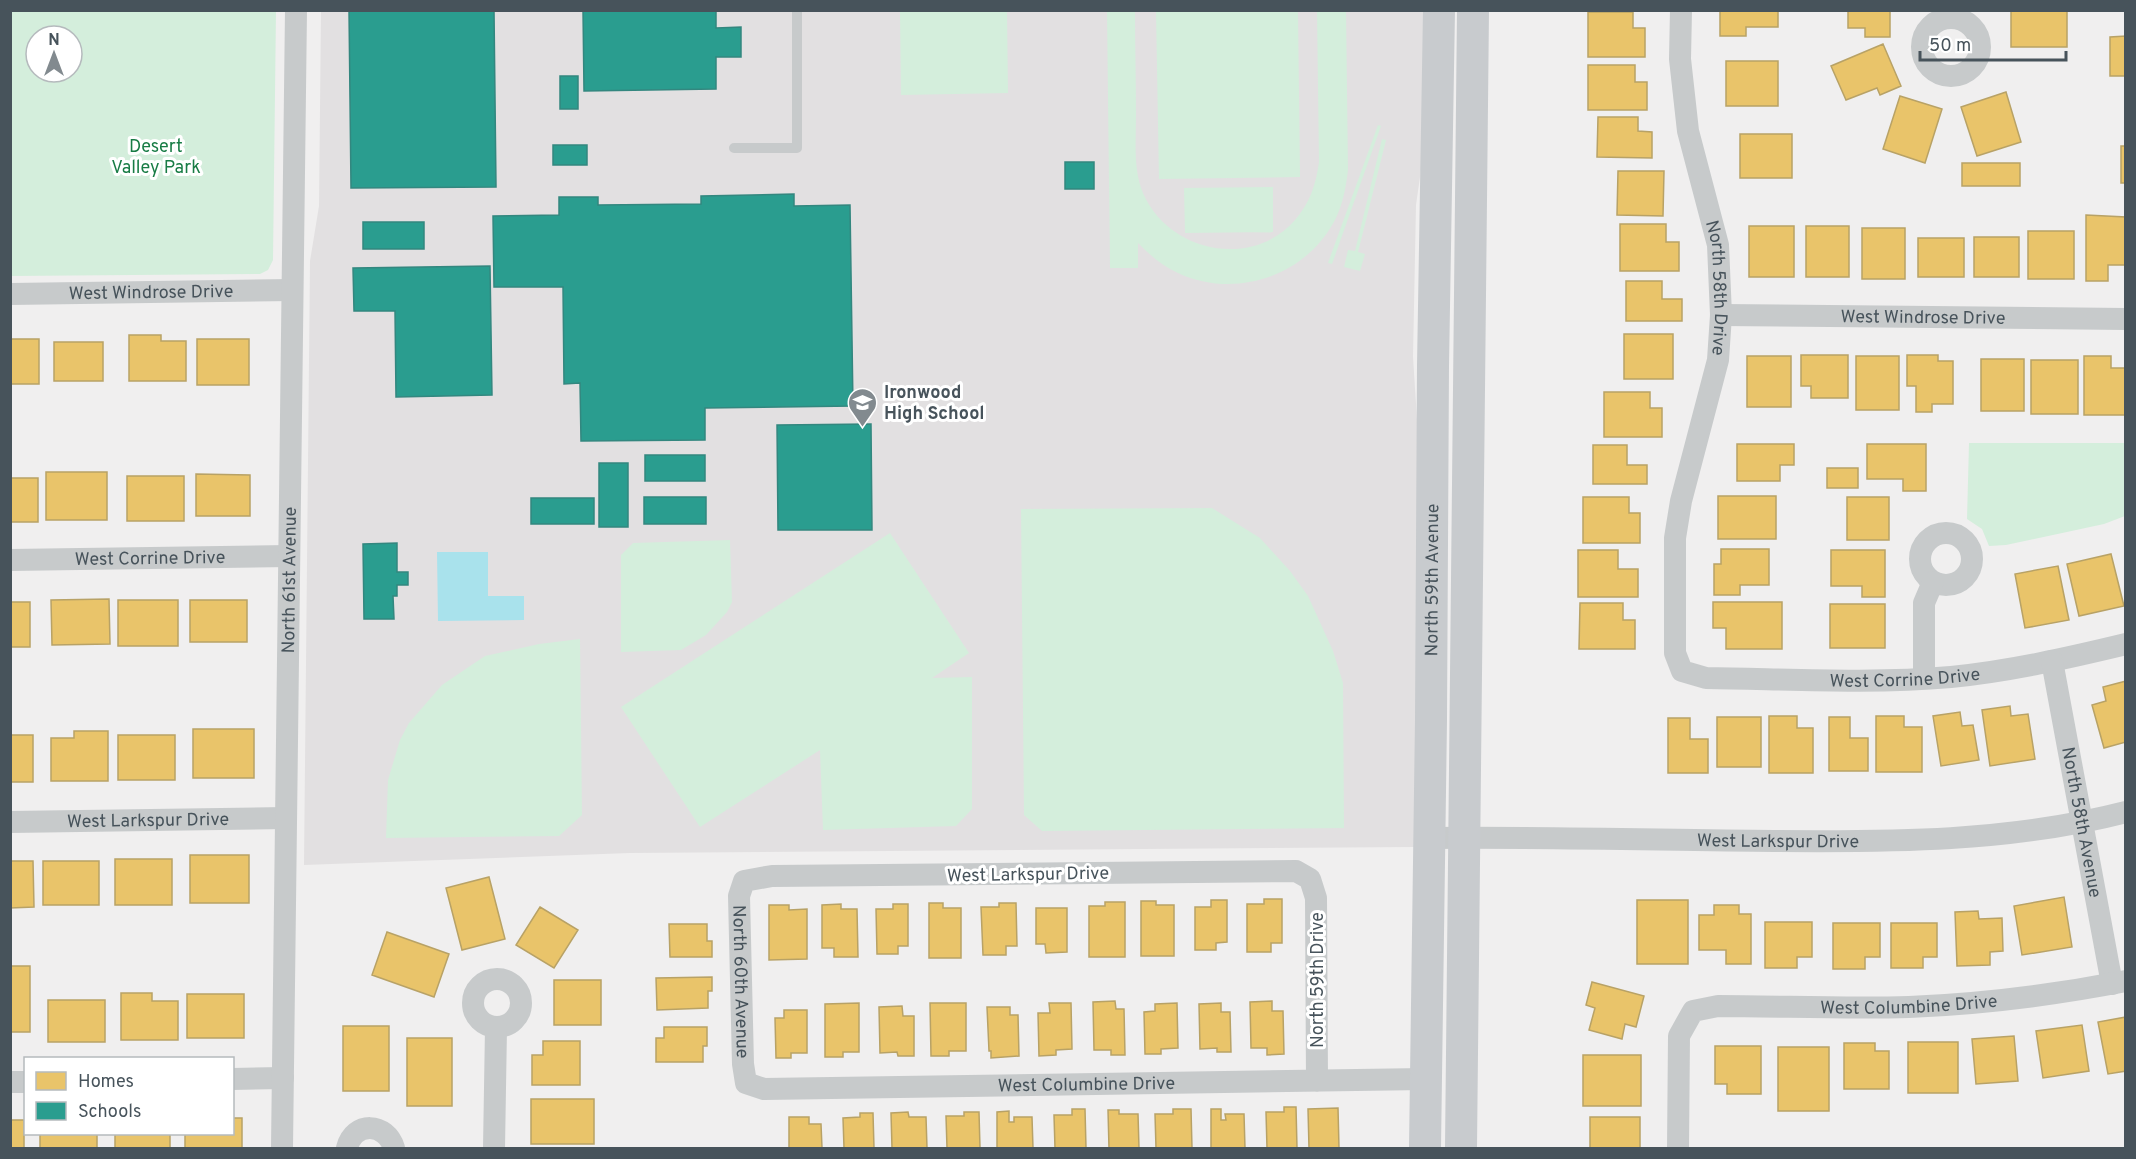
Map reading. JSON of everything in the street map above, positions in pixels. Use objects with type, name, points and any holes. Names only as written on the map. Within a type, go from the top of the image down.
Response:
[{"type":"main road","name":"North 59th Avenue","points":[[1425,1149],[1439,10]]},
{"type":"main road","name":"North 59th Avenue","points":[[1461,1149],[1473,10]]},
{"type":"main road","points":[[1434,305],[1456,329],[1468,365]]},
{"type":"street","name":"North 61st Avenue","points":[[282,1149],[296,10]]},
{"type":"street","name":"North 58th Drive","points":[[1681,10],[1680,59],[1688,131],[1718,245],[1721,315],[1718,360],[1682,501],[1675,538],[1675,654],[1682,671]]},
{"type":"street","name":"West Windrose Drive","points":[[10,294],[292,290]]},
{"type":"street","name":"West Windrose Drive","points":[[1721,315],[2126,319]]},
{"type":"street","name":"West Corrine Drive","points":[[10,560],[289,556]]},
{"type":"street","points":[[1924,678],[1924,603],[1934,582]]},
{"type":"street","name":"West Corrine Drive","points":[[1682,671],[1706,678],[1893,680],[1952,677],[2052,661],[2126,644]]},
{"type":"street","name":"North 58th Avenue","points":[[2052,661],[2082,821],[2119,982]]},
{"type":"street","name":"West Larkspur Drive","points":[[1430,838],[1864,842],[1994,835],[2126,812]]},
{"type":"street","name":"West Larkspur Drive","points":[[10,822],[286,818]]},
{"type":"street","name":"West Larkspur Drive","points":[[744,881],[772,876],[1296,871],[1310,879]]},
{"type":"street","name":"North 59th Drive","points":[[1310,879],[1316,898],[1317,1081]]},
{"type":"street","name":"North 60th Avenue","points":[[744,881],[739,896],[743,1064],[746,1083]]},
{"type":"street","name":"West Columbine Drive","points":[[1678,1149],[1679,1036],[1692,1011],[1718,1006],[1907,1007],[1970,1003],[2025,998],[2119,982]]},
{"type":"street","points":[[495,1149],[496,1028]]},
{"type":"street","points":[[234,1079],[283,1078]]},
{"type":"street","name":"West Columbine Drive","points":[[746,1083],[764,1089],[1425,1079]]},
{"type":"street","points":[[346,1149],[353,1136],[359,1131],[374,1128],[387,1135],[394,1149]]},
{"type":"lane","points":[[734,148],[797,148],[797,10]]},
{"type":"shaded area","name":"Ironwood High School","points":[[321,11],[1427,11],[1426,135],[1416,205],[1413,357],[1422,497],[1414,847],[630,853],[304,865],[310,261],[319,206]]},
{"type":"green space","name":"Desert Valley Park","points":[[10,11],[276,11],[273,260],[268,270],[260,274],[11,276]]},
{"type":"green space","points":[[900,11],[1007,11],[1008,93],[901,95]]},
{"type":"green space","points":[[1107,11],[1135,11],[1136,155],[1143,193],[1155,213],[1171,229],[1191,241],[1212,247],[1235,249],[1257,245],[1277,236],[1295,220],[1308,200],[1314,186],[1319,162],[1317,11],[1346,11],[1348,170],[1346,183],[1336,218],[1323,238],[1307,255],[1289,268],[1246,283],[1223,284],[1200,281],[1178,273],[1157,260],[1138,243],[1138,268],[1110,268]]},
{"type":"green space","points":[[1156,11],[1298,11],[1300,177],[1159,179]]},
{"type":"green space","points":[[1378,125],[1381,126],[1332,264],[1328,263]]},
{"type":"green space","points":[[1382,139],[1386,140],[1358,252],[1365,254],[1360,271],[1344,267],[1348,250],[1355,251]]},
{"type":"green space","points":[[1273,187],[1273,232],[1185,233],[1184,188]]},
{"type":"green space","points":[[1969,443],[2125,443],[2125,516],[2104,524],[2006,545],[1989,546],[1982,529],[1967,519]]},
{"type":"green space","points":[[1212,508],[1260,538],[1290,571],[1308,596],[1333,651],[1343,683],[1344,828],[1042,831],[1024,815],[1021,509]]},
{"type":"green space","points":[[890,533],[969,653],[932,678],[972,677],[972,809],[956,826],[823,830],[820,750],[700,827],[621,707]]},
{"type":"green space","points":[[730,540],[732,602],[727,612],[706,635],[681,650],[621,652],[621,555],[633,543]]},
{"type":"green space","points":[[580,639],[582,815],[559,836],[386,838],[388,780],[400,740],[409,723],[442,685],[485,656],[539,644]]},
{"type":"water","points":[[437,552],[488,552],[488,596],[524,596],[524,620],[438,621]]},
{"type":"building: Homes","points":[[1720,10],[1778,10],[1778,27],[1746,27],[1746,36],[1720,36]]},
{"type":"building: Homes","points":[[1848,10],[1890,10],[1890,37],[1865,37],[1865,28],[1848,28]]},
{"type":"building: Homes","points":[[2011,10],[2067,11],[2067,47],[2011,47]]},
{"type":"building: Homes","points":[[1588,12],[1633,12],[1633,28],[1645,28],[1645,57],[1588,57]]},
{"type":"building: Homes","points":[[2126,36],[2126,76],[2110,76],[2110,37]]},
{"type":"building: Homes","points":[[1883,44],[1901,86],[1880,95],[1877,88],[1846,100],[1831,66]]},
{"type":"building: Homes","points":[[1726,61],[1778,61],[1778,106],[1726,106]]},
{"type":"building: Homes","points":[[1588,65],[1635,65],[1635,82],[1647,82],[1647,110],[1588,110]]},
{"type":"building: Homes","points":[[2006,92],[2021,142],[1977,156],[1961,107]]},
{"type":"building: Homes","points":[[1900,96],[1942,109],[1925,163],[1883,149]]},
{"type":"building: Homes","points":[[1598,117],[1638,117],[1638,131],[1652,132],[1652,158],[1597,157]]},
{"type":"building: Homes","points":[[1740,134],[1792,134],[1792,178],[1740,178]]},
{"type":"building: Homes","points":[[2121,146],[2126,146],[2126,183],[2121,183]]},
{"type":"building: Homes","points":[[1962,163],[2020,163],[2020,186],[1962,186]]},
{"type":"building: Homes","points":[[1618,171],[1664,171],[1663,216],[1617,215]]},
{"type":"building: Homes","points":[[2086,215],[2126,217],[2126,265],[2108,265],[2108,281],[2086,281]]},
{"type":"building: Homes","points":[[1620,224],[1666,224],[1666,242],[1679,242],[1679,271],[1620,271]]},
{"type":"building: Homes","points":[[1749,226],[1794,226],[1794,277],[1749,277]]},
{"type":"building: Homes","points":[[1806,226],[1849,226],[1849,277],[1806,277]]},
{"type":"building: Homes","points":[[1862,228],[1905,228],[1905,279],[1862,279]]},
{"type":"building: Homes","points":[[2028,231],[2074,231],[2074,279],[2028,279]]},
{"type":"building: Homes","points":[[1974,237],[2019,237],[2019,277],[1974,277]]},
{"type":"building: Homes","points":[[1918,238],[1964,238],[1964,277],[1918,277]]},
{"type":"building: Homes","points":[[1626,281],[1662,281],[1662,299],[1682,299],[1682,321],[1626,321]]},
{"type":"building: Homes","points":[[1624,334],[1673,334],[1673,379],[1624,379]]},
{"type":"building: Homes","points":[[129,335],[161,335],[161,341],[186,341],[186,381],[129,381]]},
{"type":"building: Homes","points":[[10,339],[39,339],[39,384],[10,384]]},
{"type":"building: Homes","points":[[197,339],[249,339],[249,385],[197,385]]},
{"type":"building: Homes","points":[[54,342],[103,342],[103,381],[54,381]]},
{"type":"building: Homes","points":[[1801,355],[1848,355],[1848,398],[1811,398],[1811,386],[1801,386]]},
{"type":"building: Homes","points":[[1907,355],[1938,355],[1938,361],[1953,361],[1953,404],[1932,404],[1932,412],[1916,412],[1916,386],[1907,386]]},
{"type":"building: Homes","points":[[1747,356],[1791,356],[1791,407],[1747,407]]},
{"type":"building: Homes","points":[[1856,356],[1899,356],[1899,410],[1856,410]]},
{"type":"building: Homes","points":[[2084,356],[2111,356],[2111,368],[2126,368],[2126,415],[2084,415]]},
{"type":"building: Homes","points":[[1981,359],[2024,359],[2024,411],[1981,411]]},
{"type":"building: Homes","points":[[2031,360],[2078,360],[2078,414],[2031,414]]},
{"type":"building: Homes","points":[[1604,392],[1650,392],[1650,408],[1662,408],[1662,437],[1604,437]]},
{"type":"building: Homes","points":[[1737,444],[1794,444],[1794,465],[1780,465],[1780,481],[1737,481]]},
{"type":"building: Homes","points":[[1867,444],[1926,444],[1926,491],[1903,491],[1903,479],[1867,479]]},
{"type":"building: Homes","points":[[1593,445],[1627,445],[1627,465],[1647,465],[1647,484],[1593,484]]},
{"type":"building: Homes","points":[[1827,468],[1858,468],[1858,488],[1827,488]]},
{"type":"building: Homes","points":[[46,472],[107,472],[107,520],[46,520]]},
{"type":"building: Homes","points":[[196,474],[250,475],[250,516],[196,516]]},
{"type":"building: Homes","points":[[127,476],[184,476],[184,521],[127,521]]},
{"type":"building: Homes","points":[[10,478],[38,478],[38,522],[10,522]]},
{"type":"building: Homes","points":[[1718,496],[1776,496],[1776,539],[1718,539]]},
{"type":"building: Homes","points":[[1583,497],[1629,497],[1629,513],[1640,513],[1640,543],[1583,543]]},
{"type":"building: Homes","points":[[1847,497],[1889,497],[1889,540],[1847,540]]},
{"type":"building: Homes","points":[[1721,549],[1769,549],[1769,585],[1740,585],[1740,595],[1714,595],[1714,564],[1721,564]]},
{"type":"building: Homes","points":[[1578,550],[1618,550],[1618,569],[1638,569],[1638,597],[1578,597]]},
{"type":"building: Homes","points":[[1831,550],[1885,550],[1885,597],[1862,597],[1862,586],[1831,586]]},
{"type":"building: Homes","points":[[2111,554],[2124,606],[2079,616],[2067,564]]},
{"type":"building: Homes","points":[[2058,566],[2069,620],[2025,628],[2015,574]]},
{"type":"building: Homes","points":[[109,599],[110,644],[52,645],[51,600]]},
{"type":"building: Homes","points":[[118,600],[178,600],[178,646],[118,646]]},
{"type":"building: Homes","points":[[190,600],[247,600],[247,642],[190,642]]},
{"type":"building: Homes","points":[[10,602],[30,602],[30,647],[10,647]]},
{"type":"building: Homes","points":[[1713,602],[1782,602],[1782,649],[1726,649],[1726,628],[1713,628]]},
{"type":"building: Homes","points":[[1580,603],[1623,603],[1623,620],[1635,620],[1635,649],[1579,649]]},
{"type":"building: Homes","points":[[1830,604],[1885,604],[1885,648],[1830,648]]},
{"type":"building: Homes","points":[[2126,681],[2126,742],[2104,748],[2092,705],[2106,701],[2103,687]]},
{"type":"building: Homes","points":[[2010,706],[2011,716],[2028,714],[2035,759],[1990,766],[1982,710]]},
{"type":"building: Homes","points":[[1960,712],[1962,726],[1973,725],[1979,760],[1941,766],[1933,716]]},
{"type":"building: Homes","points":[[1769,716],[1797,716],[1797,728],[1813,728],[1813,773],[1769,773]]},
{"type":"building: Homes","points":[[1876,716],[1904,716],[1904,727],[1922,727],[1922,772],[1876,772]]},
{"type":"building: Homes","points":[[1717,717],[1761,717],[1761,767],[1717,767]]},
{"type":"building: Homes","points":[[1829,717],[1850,717],[1850,738],[1868,738],[1868,771],[1829,771]]},
{"type":"building: Homes","points":[[1668,718],[1690,718],[1690,739],[1708,739],[1708,773],[1668,773]]},
{"type":"building: Homes","points":[[193,729],[254,729],[254,778],[193,778]]},
{"type":"building: Homes","points":[[74,731],[108,731],[108,781],[51,781],[51,738],[74,738]]},
{"type":"building: Homes","points":[[10,735],[33,735],[33,782],[10,782]]},
{"type":"building: Homes","points":[[118,735],[175,735],[175,780],[118,780]]},
{"type":"building: Homes","points":[[190,855],[249,855],[249,903],[190,903]]},
{"type":"building: Homes","points":[[115,859],[172,859],[172,905],[115,905]]},
{"type":"building: Homes","points":[[10,861],[33,861],[34,907],[10,908]]},
{"type":"building: Homes","points":[[43,861],[99,861],[99,905],[43,905]]},
{"type":"building: Homes","points":[[489,877],[505,939],[462,950],[446,888]]},
{"type":"building: Homes","points":[[2064,897],[2072,947],[2022,955],[2014,906]]},
{"type":"building: Homes","points":[[1264,899],[1282,899],[1282,943],[1271,943],[1271,952],[1247,952],[1247,904],[1264,904]]},
{"type":"building: Homes","points":[[1211,900],[1227,900],[1227,942],[1216,943],[1216,950],[1195,950],[1195,907],[1211,907]]},
{"type":"building: Homes","points":[[1637,900],[1688,900],[1688,964],[1637,964]]},
{"type":"building: Homes","points":[[1141,901],[1156,901],[1156,905],[1174,905],[1174,956],[1141,956]]},
{"type":"building: Homes","points":[[1105,902],[1125,902],[1125,957],[1089,957],[1089,906],[1105,906]]},
{"type":"building: Homes","points":[[929,903],[943,903],[943,908],[961,908],[961,958],[929,958]]},
{"type":"building: Homes","points":[[999,903],[1016,903],[1017,946],[1006,946],[1006,955],[983,955],[981,907],[999,907]]},
{"type":"building: Homes","points":[[841,904],[841,909],[857,909],[858,957],[834,957],[834,948],[822,948],[822,905]]},
{"type":"building: Homes","points":[[893,904],[908,904],[908,946],[898,946],[898,954],[877,954],[876,909],[893,909]]},
{"type":"building: Homes","points":[[769,905],[789,905],[789,910],[807,909],[807,959],[769,960]]},
{"type":"building: Homes","points":[[1714,905],[1739,905],[1739,914],[1751,914],[1751,964],[1726,964],[1726,950],[1699,950],[1699,915],[1714,915]]},
{"type":"building: Homes","points":[[540,907],[578,930],[554,968],[516,945]]},
{"type":"building: Homes","points":[[1036,908],[1067,908],[1067,952],[1046,953],[1045,944],[1036,944]]},
{"type":"building: Homes","points":[[1978,911],[1979,919],[2002,918],[2003,951],[1990,952],[1990,965],[1957,966],[1955,912]]},
{"type":"building: Homes","points":[[1765,922],[1812,922],[1812,957],[1797,957],[1797,968],[1765,968]]},
{"type":"building: Homes","points":[[1833,923],[1880,923],[1880,957],[1865,957],[1865,969],[1833,969]]},
{"type":"building: Homes","points":[[1891,923],[1937,923],[1937,957],[1923,957],[1923,968],[1891,968]]},
{"type":"building: Homes","points":[[669,924],[707,924],[707,941],[712,941],[712,957],[670,957]]},
{"type":"building: Homes","points":[[387,932],[449,954],[434,997],[372,975]]},
{"type":"building: Homes","points":[[10,966],[30,966],[30,1032],[10,1032]]},
{"type":"building: Homes","points":[[712,977],[712,991],[708,991],[708,1008],[657,1010],[656,978]]},
{"type":"building: Homes","points":[[554,980],[601,980],[601,1025],[554,1025]]},
{"type":"building: Homes","points":[[1592,982],[1644,996],[1636,1027],[1625,1024],[1622,1039],[1589,1030],[1595,1008],[1586,1005]]},
{"type":"building: Homes","points":[[121,993],[152,993],[152,1001],[178,1001],[178,1040],[121,1040]]},
{"type":"building: Homes","points":[[187,994],[244,994],[244,1038],[187,1038]]},
{"type":"building: Homes","points":[[48,1000],[105,1000],[105,1042],[48,1042]]},
{"type":"building: Homes","points":[[1115,1001],[1116,1009],[1124,1009],[1125,1055],[1111,1055],[1111,1050],[1094,1050],[1093,1002]]},
{"type":"building: Homes","points":[[1272,1001],[1272,1011],[1283,1011],[1284,1054],[1267,1055],[1267,1048],[1251,1048],[1250,1002]]},
{"type":"building: Homes","points":[[859,1003],[859,1052],[843,1052],[843,1057],[825,1057],[825,1004]]},
{"type":"building: Homes","points":[[930,1003],[966,1003],[966,1051],[949,1051],[949,1056],[931,1056]]},
{"type":"building: Homes","points":[[1049,1003],[1071,1003],[1072,1049],[1056,1050],[1056,1055],[1039,1056],[1038,1013],[1050,1013]]},
{"type":"building: Homes","points":[[1177,1003],[1178,1048],[1161,1049],[1161,1054],[1145,1054],[1144,1012],[1155,1011],[1155,1004]]},
{"type":"building: Homes","points":[[1221,1003],[1221,1012],[1230,1012],[1231,1052],[1217,1052],[1217,1048],[1200,1049],[1199,1004]]},
{"type":"building: Homes","points":[[902,1006],[903,1016],[914,1016],[914,1056],[898,1056],[897,1052],[880,1053],[879,1007]]},
{"type":"building: Homes","points":[[987,1007],[1010,1007],[1010,1015],[1018,1015],[1019,1056],[991,1058]]},
{"type":"building: Homes","points":[[784,1010],[807,1010],[807,1053],[791,1053],[791,1058],[776,1058],[775,1018],[784,1018]]},
{"type":"building: Homes","points":[[2126,1017],[2126,1071],[2108,1074],[2098,1022]]},
{"type":"building: Homes","points":[[2082,1025],[2089,1071],[2043,1078],[2036,1031]]},
{"type":"building: Homes","points":[[343,1026],[389,1026],[389,1091],[343,1091]]},
{"type":"building: Homes","points":[[664,1027],[707,1027],[707,1046],[703,1046],[703,1062],[656,1062],[656,1038],[664,1038]]},
{"type":"building: Homes","points":[[2014,1036],[2018,1081],[1976,1084],[1972,1039]]},
{"type":"building: Homes","points":[[407,1038],[452,1038],[452,1106],[407,1106]]},
{"type":"building: Homes","points":[[543,1041],[580,1041],[580,1085],[532,1085],[532,1055],[543,1055]]},
{"type":"building: Homes","points":[[1908,1042],[1958,1042],[1958,1093],[1908,1093]]},
{"type":"building: Homes","points":[[1844,1043],[1875,1043],[1875,1051],[1889,1051],[1889,1089],[1844,1089]]},
{"type":"building: Homes","points":[[1715,1046],[1761,1046],[1761,1094],[1727,1094],[1727,1084],[1715,1084]]},
{"type":"building: Homes","points":[[1778,1047],[1829,1047],[1829,1111],[1778,1111]]},
{"type":"building: Homes","points":[[1583,1055],[1641,1055],[1641,1106],[1583,1106]]},
{"type":"building: Homes","points":[[531,1099],[594,1099],[594,1144],[531,1144]]},
{"type":"building: Homes","points":[[1284,1107],[1296,1107],[1297,1148],[1267,1148],[1266,1112],[1284,1112]]},
{"type":"building: Homes","points":[[1338,1108],[1339,1148],[1309,1148],[1308,1109]]},
{"type":"building: Homes","points":[[1072,1109],[1085,1109],[1086,1148],[1055,1148],[1054,1115],[1072,1115]]},
{"type":"building: Homes","points":[[1173,1109],[1191,1109],[1192,1148],[1156,1148],[1155,1114],[1173,1114]]},
{"type":"building: Homes","points":[[1211,1109],[1221,1109],[1221,1120],[1226,1120],[1225,1114],[1244,1114],[1245,1148],[1211,1148]]},
{"type":"building: Homes","points":[[1108,1110],[1119,1110],[1119,1114],[1138,1114],[1139,1148],[1109,1148]]},
{"type":"building: Homes","points":[[1009,1111],[1009,1122],[1014,1122],[1014,1117],[1032,1117],[1033,1148],[997,1148],[997,1112]]},
{"type":"building: Homes","points":[[908,1112],[909,1117],[926,1117],[927,1148],[892,1148],[891,1113]]},
{"type":"building: Homes","points":[[964,1112],[979,1112],[980,1148],[947,1148],[946,1116],[964,1116]]},
{"type":"building: Homes","points":[[860,1113],[873,1113],[874,1148],[844,1148],[843,1118],[860,1117]]},
{"type":"building: Homes","points":[[789,1117],[809,1117],[809,1124],[821,1124],[822,1148],[789,1148]]},
{"type":"building: Homes","points":[[1590,1117],[1640,1117],[1640,1148],[1590,1148]]},
{"type":"building: Homes","points":[[234,1118],[242,1118],[242,1148],[185,1148],[185,1135],[234,1135]]},
{"type":"building: Homes","points":[[10,1120],[24,1120],[24,1148],[10,1148]]},
{"type":"building: Homes","points":[[40,1135],[97,1135],[97,1148],[40,1148]]},
{"type":"building: Homes","points":[[115,1135],[170,1135],[170,1148],[115,1148]]},
{"type":"building: Schools","points":[[349,10],[494,10],[496,187],[351,188]]},
{"type":"building: Schools","points":[[583,10],[716,10],[716,28],[741,27],[741,57],[716,57],[716,89],[584,91]]},
{"type":"building: Schools","points":[[560,76],[578,76],[578,109],[560,109]]},
{"type":"building: Schools","points":[[553,145],[587,145],[587,165],[553,165]]},
{"type":"building: Schools","points":[[1065,162],[1094,162],[1094,189],[1065,189]]},
{"type":"building: Schools","points":[[794,194],[794,206],[850,205],[853,406],[705,408],[705,440],[581,441],[580,383],[564,384],[563,287],[494,287],[493,216],[559,215],[559,197],[598,197],[598,205],[701,204],[701,196]]},
{"type":"building: Schools","points":[[363,222],[424,222],[424,249],[363,249]]},
{"type":"building: Schools","points":[[490,266],[492,395],[396,397],[395,311],[354,311],[353,268]]},
{"type":"building: Schools","points":[[871,424],[872,530],[778,530],[777,425]]},
{"type":"building: Schools","points":[[645,455],[705,455],[705,481],[645,481]]},
{"type":"building: Schools","points":[[599,463],[628,463],[628,527],[599,527]]},
{"type":"building: Schools","points":[[644,497],[706,497],[706,524],[644,524]]},
{"type":"building: Schools","points":[[531,498],[594,498],[594,524],[531,524]]},
{"type":"building: Schools","points":[[397,543],[397,572],[408,572],[408,585],[397,585],[397,596],[393,596],[394,619],[364,619],[363,544]]},
{"type":"place","name":"Ironwood High School","points":[[863,428]]}]
